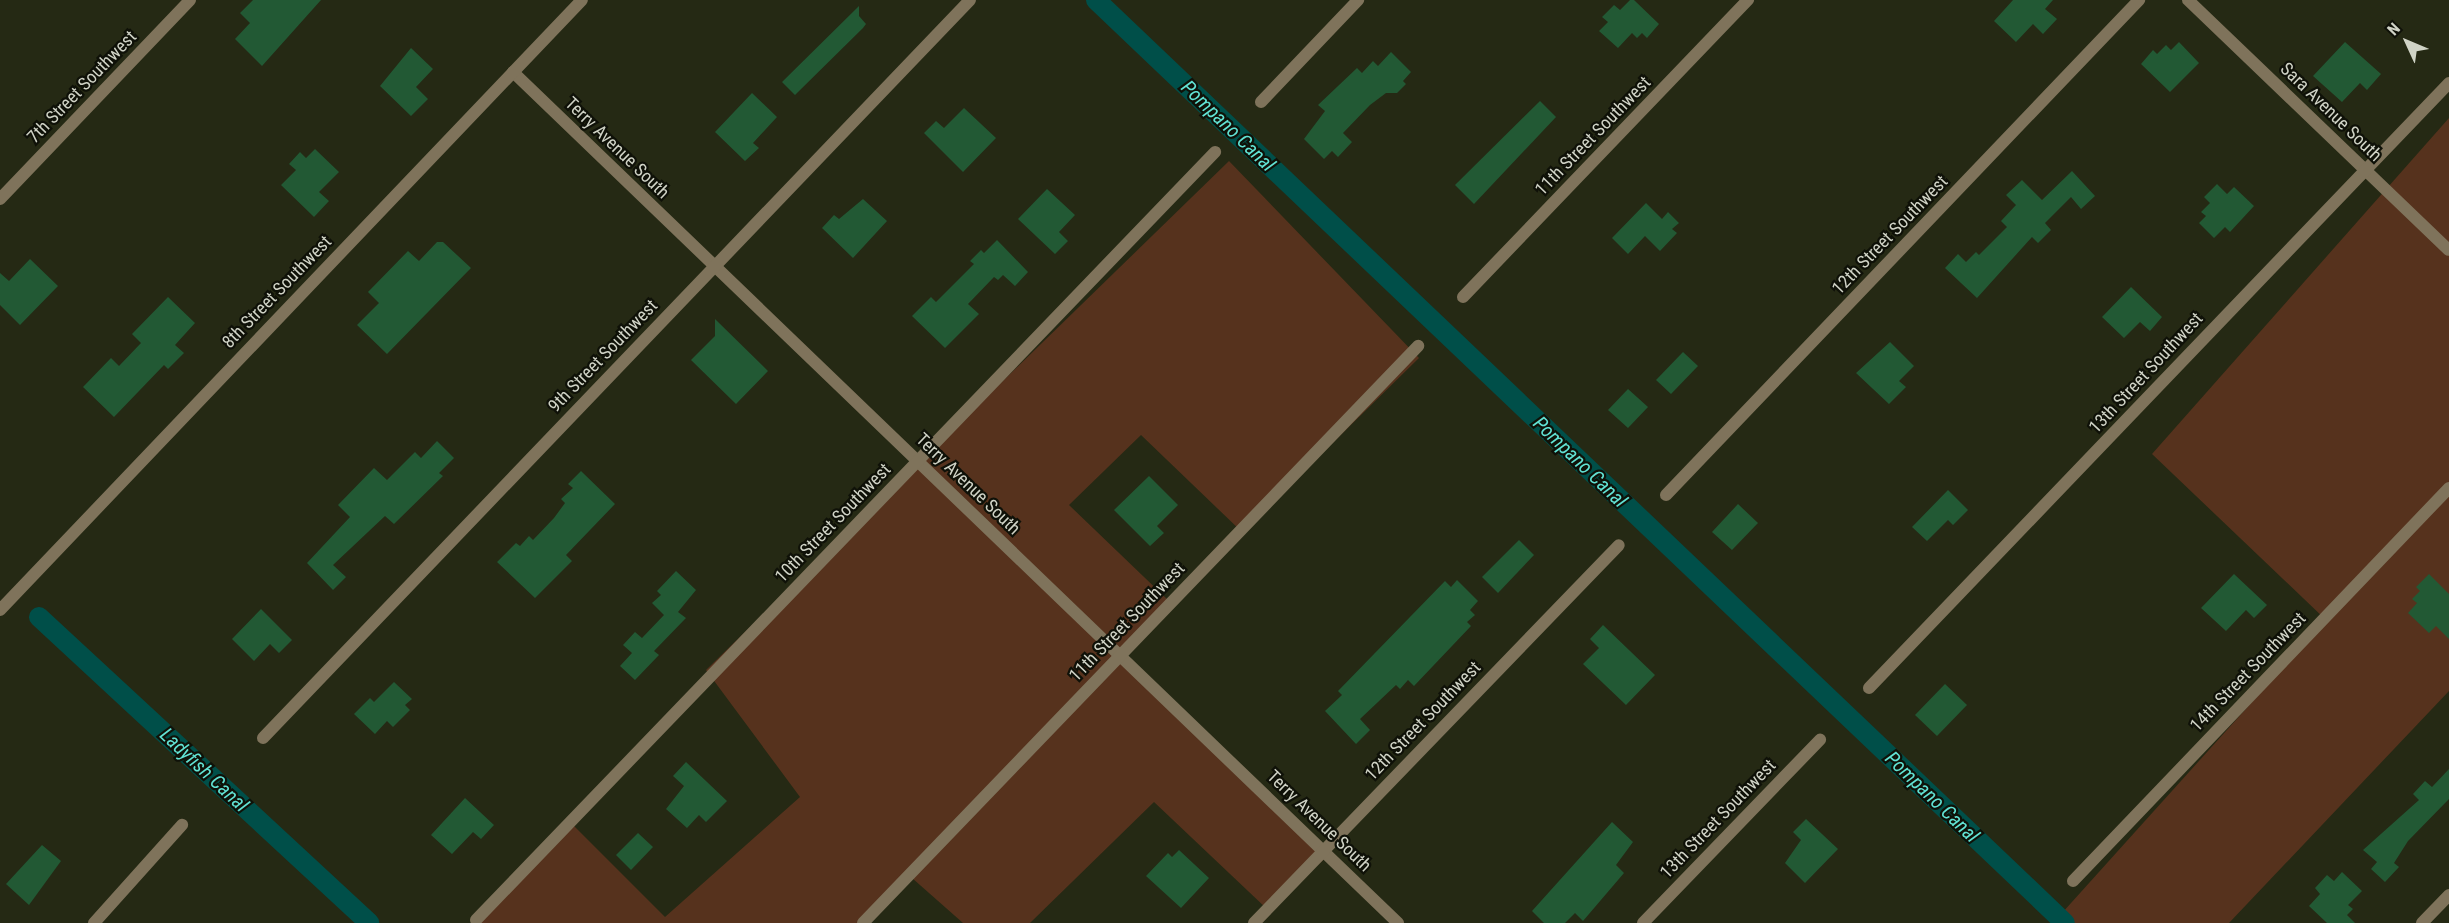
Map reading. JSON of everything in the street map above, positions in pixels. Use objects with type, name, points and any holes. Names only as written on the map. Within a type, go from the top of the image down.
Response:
[{"type":"street","name":"7th Street Southwest","points":[[0,199],[190,0]]},
{"type":"street","name":"8th Street Southwest","points":[[0,610],[582,0]]},
{"type":"street","name":"9th Street Southwest","points":[[263,738],[970,0]]},
{"type":"street","points":[[1262,102],[1358,0]]},
{"type":"street","name":"11th Street Southwest","points":[[1463,297],[1748,0]]},
{"type":"street","name":"12th Street Southwest","points":[[1666,495],[2139,0]]},
{"type":"street","name":"Sara Avenue South","points":[[2188,0],[2449,250]]},
{"type":"street","name":"Terry Avenue South","points":[[513,72],[1398,923]]},
{"type":"street","name":"13th Street Southwest","points":[[1869,688],[2449,83]]},
{"type":"street","name":"10th Street Southwest","points":[[476,920],[1215,152]]},
{"type":"street","name":"11th Street Southwest","points":[[863,923],[1418,346]]},
{"type":"street","name":"14th Street Southwest","points":[[2073,881],[2449,489]]},
{"type":"street","name":"12th Street Southwest","points":[[1254,923],[1619,545]]},
{"type":"street","name":"13th Street Southwest","points":[[1643,923],[1820,740]]},
{"type":"street","points":[[94,923],[182,825]]},
{"type":"street","points":[[2422,923],[2449,895]]},
{"type":"shaded area","points":[[2449,118],[2449,691],[2229,923],[2053,923],[2326,620],[2152,454]]},
{"type":"shaded area","points":[[1229,161],[1419,358],[1242,532],[1141,435],[1069,505],[1168,600],[1117,653],[1329,855],[1267,909],[1154,802],[1030,923],[963,923],[912,878],[868,923],[476,923],[573,825],[665,917],[800,797],[706,670]]},
{"type":"building","points":[[253,0],[321,0],[262,66],[235,39],[250,23],[240,13]]},
{"type":"building","points":[[1630,0],[1634,0],[1659,24],[1647,38],[1642,33],[1637,38],[1632,33],[1618,48],[1599,31],[1608,22],[1602,17],[1614,5],[1620,10]]},
{"type":"building","points":[[2013,0],[2053,0],[2045,9],[2057,19],[2043,34],[2033,24],[2016,42],[1994,21]]},
{"type":"building","points":[[859,6],[859,16],[866,24],[795,95],[782,82]]},
{"type":"building","points":[[2179,42],[2199,63],[2170,92],[2141,64],[2153,50],[2157,54],[2166,45],[2171,50]]},
{"type":"building","points":[[2345,42],[2381,74],[2367,90],[2360,83],[2342,102],[2313,76]]},
{"type":"building","points":[[411,48],[433,69],[416,87],[428,99],[411,116],[380,86]]},
{"type":"building","points":[[1391,52],[1411,72],[1403,81],[1406,84],[1397,93],[1386,93],[1370,105],[1343,133],[1352,142],[1338,157],[1332,151],[1324,159],[1304,139],[1325,111],[1318,105],[1357,68],[1362,73],[1373,61],[1378,66]]},
{"type":"building","points":[[752,93],[777,117],[753,143],[759,148],[745,161],[715,132]]},
{"type":"building","points":[[1540,101],[1556,117],[1474,204],[1455,185]]},
{"type":"building","points":[[964,108],[996,138],[963,172],[924,133],[936,121],[944,128]]},
{"type":"building","points":[[315,149],[339,172],[319,192],[329,201],[314,217],[281,185],[296,170],[289,164],[300,152],[306,158]]},
{"type":"building","points":[[2072,171],[2095,196],[2081,209],[2071,197],[2045,223],[2051,230],[2038,243],[2032,237],[1977,298],[1945,268],[1958,254],[1966,262],[1976,252],[1979,255],[2007,227],[2001,221],[2016,205],[2006,195],[2022,180],[2042,200]]},
{"type":"building","points":[[2217,184],[2227,194],[2234,187],[2254,206],[2230,232],[2225,227],[2214,238],[2199,223],[2206,216],[2201,212],[2210,203],[2204,197]]},
{"type":"building","points":[[1047,189],[1075,215],[1059,232],[1068,241],[1055,254],[1018,219]]},
{"type":"building","points":[[863,199],[887,221],[853,258],[822,228],[834,215],[839,219]]},
{"type":"building","points":[[1646,203],[1662,219],[1668,212],[1679,223],[1672,229],[1677,233],[1660,251],[1645,236],[1628,254],[1612,238]]},
{"type":"building","points":[[997,240],[1028,272],[1015,286],[1003,275],[998,280],[994,277],[968,304],[979,314],[945,348],[912,316],[931,297],[936,302],[974,264],[970,261],[981,250],[984,253]]},
{"type":"building","points":[[437,242],[443,242],[471,268],[387,354],[357,325],[379,303],[368,292],[408,251],[419,261]]},
{"type":"building","points":[[30,259],[58,286],[20,325],[0,305],[0,273],[9,281]]},
{"type":"building","points":[[2131,287],[2162,317],[2150,331],[2140,322],[2124,338],[2102,317]]},
{"type":"building","points":[[168,297],[195,323],[175,345],[184,353],[168,369],[164,365],[114,417],[83,387],[111,358],[119,366],[141,343],[132,334]]},
{"type":"building","points":[[715,319],[768,371],[736,404],[691,360],[715,336]]},
{"type":"building","points":[[1890,342],[1914,366],[1899,381],[1906,387],[1889,404],[1856,373]]},
{"type":"building","points":[[1683,352],[1698,366],[1671,394],[1656,380]]},
{"type":"building","points":[[1628,389],[1648,407],[1628,428],[1608,410]]},
{"type":"building","points":[[437,441],[454,458],[439,473],[443,476],[394,524],[385,516],[333,565],[346,577],[333,590],[307,563],[350,517],[338,505],[374,468],[387,480],[415,452],[421,458]]},
{"type":"building","points":[[581,471],[615,504],[566,555],[572,561],[535,598],[497,562],[516,543],[520,546],[529,536],[533,540],[554,518],[565,503],[561,499],[573,488],[568,484]]},
{"type":"building","points":[[1149,476],[1178,505],[1157,526],[1164,533],[1150,546],[1114,510]]},
{"type":"building","points":[[1948,490],[1968,510],[1953,525],[1948,520],[1927,541],[1912,527]]},
{"type":"building","points":[[1738,504],[1758,523],[1732,550],[1712,532]]},
{"type":"building","points":[[1519,540],[1534,555],[1498,593],[1482,577]]},
{"type":"building","points":[[676,571],[696,590],[678,612],[686,618],[654,651],[659,655],[635,680],[620,666],[632,653],[623,645],[635,632],[642,638],[664,615],[652,603],[661,595],[657,591]]},
{"type":"building","points":[[2234,574],[2267,605],[2254,618],[2246,610],[2226,631],[2201,608]]},
{"type":"building","points":[[2429,574],[2449,594],[2449,639],[2436,626],[2429,633],[2408,613],[2417,603],[2412,599],[2420,591],[2416,587]]},
{"type":"building","points":[[1457,580],[1478,601],[1470,610],[1475,615],[1467,622],[1471,626],[1414,686],[1408,680],[1400,689],[1396,685],[1360,719],[1370,730],[1356,744],[1325,711],[1342,695],[1338,691],[1445,581],[1451,587]]},
{"type":"building","points":[[261,609],[292,640],[279,653],[270,644],[254,661],[232,639]]},
{"type":"building","points":[[1603,625],[1655,675],[1626,705],[1583,664],[1599,648],[1590,639]]},
{"type":"building","points":[[394,682],[412,699],[405,705],[410,710],[393,727],[387,721],[375,734],[354,714],[370,698],[374,702]]},
{"type":"building","points":[[1945,684],[1967,705],[1937,736],[1915,715]]},
{"type":"building","points":[[686,762],[727,801],[706,822],[699,815],[687,828],[666,809],[684,786],[673,776]]},
{"type":"building","points":[[2449,769],[2449,799],[2408,841],[2394,863],[2399,867],[2385,882],[2371,869],[2377,862],[2363,850],[2419,800],[2413,794],[2425,781],[2432,787]]},
{"type":"building","points":[[465,798],[494,825],[481,839],[473,832],[452,854],[431,835]]},
{"type":"building","points":[[1806,819],[1838,849],[1805,883],[1785,863],[1801,840],[1793,832]]},
{"type":"building","points":[[1612,822],[1633,842],[1616,865],[1624,873],[1583,921],[1575,913],[1565,923],[1544,923],[1532,911]]},
{"type":"building","points":[[638,833],[653,847],[631,870],[616,855]]},
{"type":"building","points":[[42,845],[61,861],[29,905],[6,884]]},
{"type":"building","points":[[1179,850],[1209,878],[1181,908],[1146,876],[1168,853],[1172,857]]},
{"type":"building","points":[[2342,872],[2362,891],[2348,905],[2353,909],[2347,915],[2355,923],[2327,923],[2309,906],[2320,894],[2315,888],[2327,875],[2334,881]]},
{"type":"waterway","name":"Pompano Canal","points":[[1096,0],[2065,923]]},
{"type":"waterway","name":"Ladyfish Canal","points":[[39,617],[369,923]]}]
